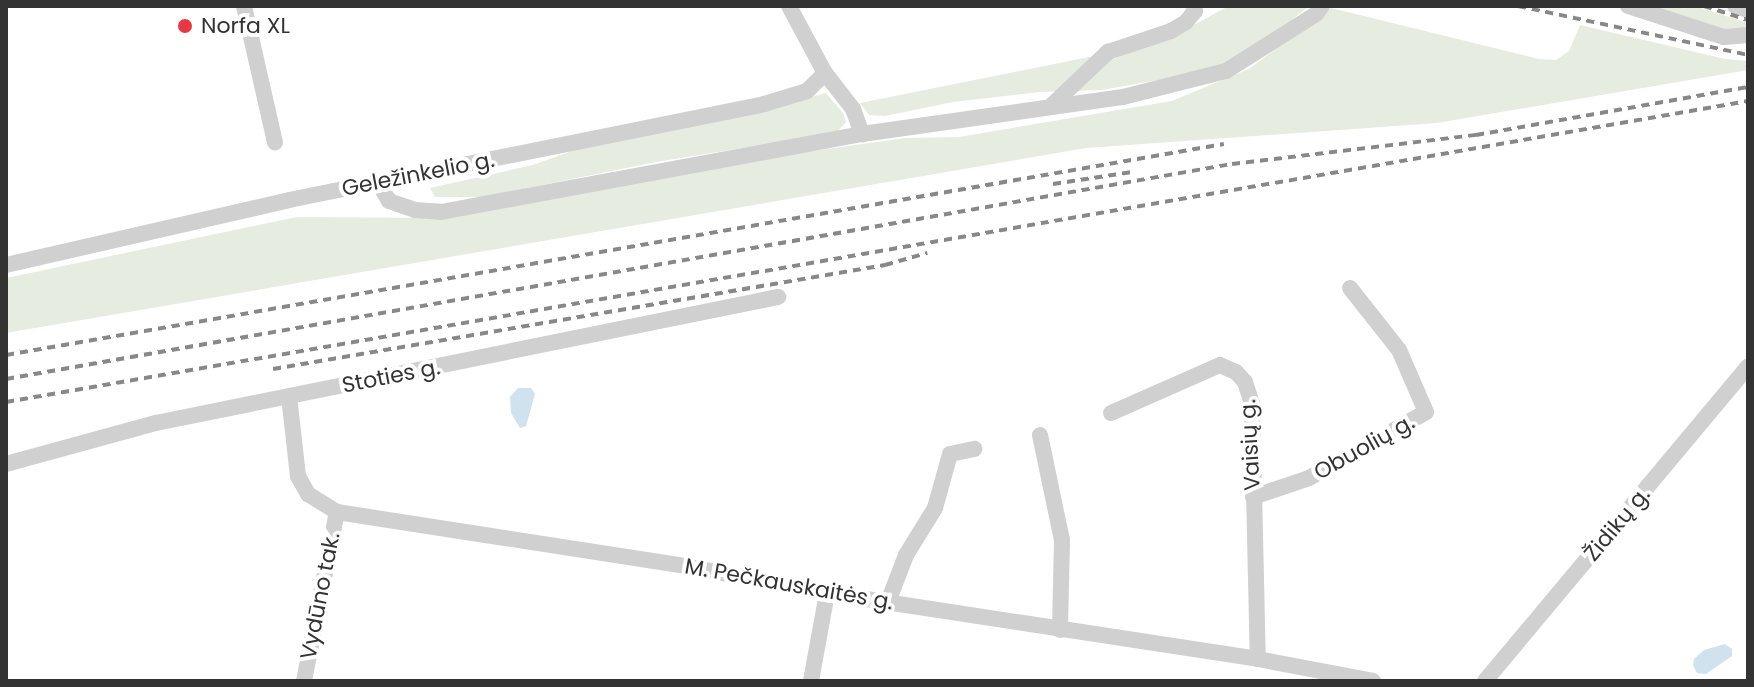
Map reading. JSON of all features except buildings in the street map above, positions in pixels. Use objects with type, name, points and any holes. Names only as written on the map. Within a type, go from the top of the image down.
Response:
[{"type":"street","points":[[244,6],[275,143]]},
{"type":"street","points":[[789,6],[825,73],[853,109],[862,134]]},
{"type":"street","points":[[1049,107],[1108,52],[1171,31],[1186,22],[1195,11],[1194,6]]},
{"type":"street","points":[[378,182],[389,201],[415,210],[441,212],[862,134],[1123,97],[1226,71],[1316,14],[1322,6]]},
{"type":"street","points":[[1628,6],[1724,37],[1748,35]]},
{"type":"street","points":[[1735,6],[1748,10]]},
{"type":"street","name":"Geležinkelio g.","points":[[6,265],[378,182],[764,104],[807,91],[825,73]]},
{"type":"street","name":"Obuolių g.","points":[[1253,497],[1309,478],[1426,412],[1399,350],[1350,288]]},
{"type":"street","name":"Stoties g.","points":[[6,464],[156,423],[778,297]]},
{"type":"street","name":"Vaisių g.","points":[[1111,413],[1220,365],[1236,372],[1245,382],[1252,403],[1258,659]]},
{"type":"street","name":"Židikų g.","points":[[1485,681],[1748,366]]},
{"type":"street","name":"M. Pečkauskaitės g.","points":[[289,396],[298,476],[308,494],[337,512],[685,566],[827,593],[1258,659],[1373,681]]},
{"type":"street","points":[[1040,435],[1062,540],[1060,630]]},
{"type":"street","points":[[888,602],[906,555],[935,508],[950,454],[974,449]]},
{"type":"street","name":"Vydūno tak.","points":[[304,681],[337,512]]},
{"type":"street","points":[[811,681],[827,593]]},
{"type":"shaded area","points":[[1229,6],[1309,6],[1263,43],[1233,61],[1197,73],[1102,90],[1040,92],[953,102],[885,116],[869,115],[860,103],[1089,57],[1114,59],[1186,29]]},
{"type":"shaded area","points":[[1644,6],[1695,6],[1748,23],[1748,28],[1721,29]]},
{"type":"shaded area","points":[[1331,8],[1539,59],[1556,60],[1569,51],[1580,25],[1725,59],[1748,61],[1748,70],[1437,123],[1086,148],[6,333],[6,278],[297,217],[440,218],[784,155],[905,138],[959,137],[1172,101],[1249,69]]},
{"type":"shaded area","points":[[826,93],[843,113],[846,122],[836,133],[656,162],[483,197],[435,197],[430,188],[533,165],[583,147],[760,111]]},
{"type":"water","points":[[518,388],[531,388],[535,394],[526,426],[520,428],[511,413],[510,397]]},
{"type":"water","points":[[1725,644],[1732,649],[1732,656],[1706,674],[1697,673],[1694,659],[1704,650]]},
{"type":"railway","points":[[1518,6],[1748,55]]},
{"type":"railway","points":[[1704,6],[1748,20]]},
{"type":"railway","points":[[6,379],[1232,164],[1476,135],[1748,87]]},
{"type":"railway","points":[[6,402],[1748,101]]},
{"type":"railway","points":[[6,355],[1224,144]]},
{"type":"railway","points":[[1053,184],[1132,172]]},
{"type":"railway","points":[[273,369],[885,265],[927,253]]},
{"type":"place","name":"Norfa XL","points":[[185,26]]}]
